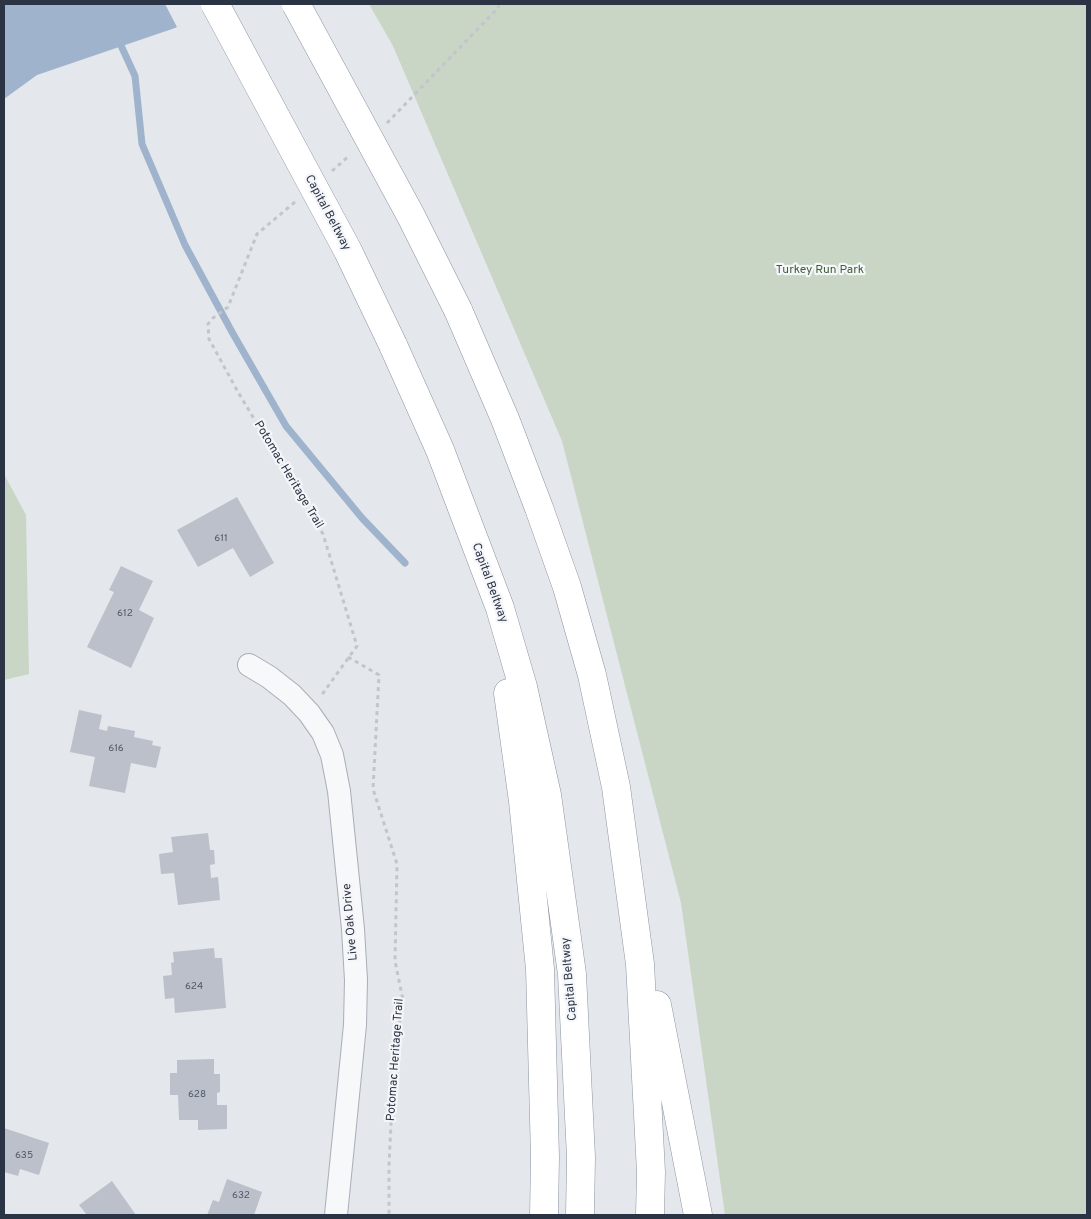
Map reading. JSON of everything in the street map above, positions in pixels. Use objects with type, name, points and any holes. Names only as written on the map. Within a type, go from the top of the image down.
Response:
[{"type":"highway","name":"Capital Beltway","points":[[215,4],[348,251],[393,345],[440,450],[500,608],[523,686],[547,795],[572,974],[581,1157],[580,1215]]},
{"type":"highway","points":[[296,4],[411,216],[458,310],[505,419],[567,587],[592,675],[616,787],[698,1215]]},
{"type":"highway","points":[[475,545],[508,690],[523,801],[540,970],[545,1157],[544,1215]]},
{"type":"highway","points":[[616,787],[640,964],[652,1172],[650,1215]]},
{"type":"street","name":"Live Oak Drive","points":[[249,665],[292,695],[309,713],[323,733],[332,755],[339,792],[353,929],[356,980],[355,1025],[336,1215]]},
{"type":"path","name":"Potomac Heritage Trail","points":[[228,307],[208,324],[209,339],[238,392],[323,534],[356,646],[309,713]]},
{"type":"path","name":"Potomac Heritage Trail","points":[[348,657],[379,675],[374,790],[397,864],[395,961],[403,1000],[394,1060],[389,1215]]},
{"type":"green space","name":"Turkey Run Park","points":[[369,4],[1087,4],[1087,1215],[725,1215],[681,903],[562,441],[393,46]]},
{"type":"green space","points":[[4,474],[26,515],[29,674],[4,680]]},
{"type":"water","points":[[4,4],[222,4],[175,28],[37,75],[4,99]]},
{"type":"pier","points":[[165,4],[224,4],[178,29]]},
{"type":"building","points":[[237,497],[274,563],[250,577],[233,548],[198,567],[177,530]]},
{"type":"building","points":[[121,566],[153,581],[139,610],[154,618],[131,668],[87,647],[114,592],[109,590]]},
{"type":"building","points":[[79,710],[102,715],[99,729],[107,731],[108,726],[135,731],[134,737],[153,741],[152,745],[161,747],[156,768],[131,763],[125,793],[89,786],[95,757],[70,752]]},
{"type":"building","points":[[208,833],[210,850],[214,850],[215,864],[210,865],[211,878],[218,877],[220,900],[178,905],[174,873],[161,874],[159,854],[173,852],[171,837]]},
{"type":"building","points":[[214,948],[215,958],[222,958],[226,1008],[175,1013],[174,998],[165,999],[163,976],[172,975],[171,963],[174,962],[173,952]]},
{"type":"building","points":[[214,1059],[214,1074],[220,1074],[220,1092],[217,1093],[217,1105],[227,1105],[227,1129],[198,1130],[198,1120],[179,1120],[178,1095],[170,1095],[170,1073],[177,1073],[177,1060]]},
{"type":"building","points":[[4,1128],[49,1143],[39,1175],[20,1169],[18,1176],[4,1172]]},
{"type":"building","points":[[227,1179],[262,1192],[254,1215],[207,1215],[213,1200],[219,1202]]},
{"type":"building","points":[[112,1181],[136,1215],[87,1215],[79,1205]]},
{"type":"waterway","points":[[118,39],[135,76],[142,144],[185,245],[232,332],[286,426],[362,518],[405,563]]}]
